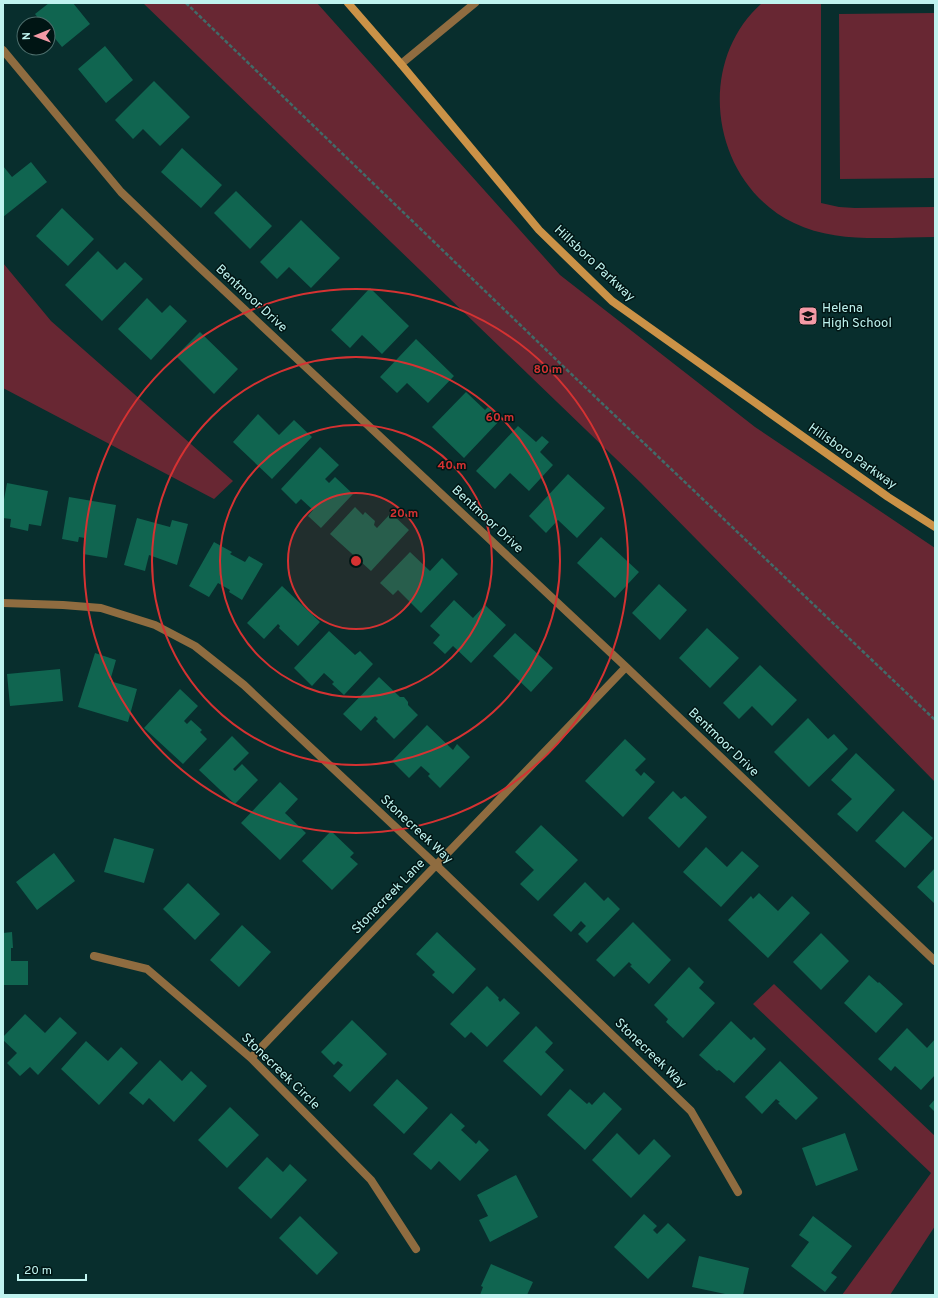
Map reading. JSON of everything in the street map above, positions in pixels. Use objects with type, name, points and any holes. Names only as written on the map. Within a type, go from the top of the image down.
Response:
[{"type":"street","name":"Hillsboro Parkway","points":[[348,3],[401,64],[539,230],[612,301],[888,497],[935,527]]},
{"type":"street","points":[[401,64],[474,3]]},
{"type":"street","name":"Bentmoor Drive","points":[[3,50],[121,192],[626,667],[935,962]]},
{"type":"street","name":"Stonecreek Way","points":[[3,603],[101,608],[156,625],[195,646],[244,685],[436,865],[692,1111],[738,1192]]},
{"type":"street","name":"Stonecreek Lane","points":[[251,1058],[626,667]]},
{"type":"street","name":"Stonecreek Circle","points":[[94,956],[147,969],[251,1058],[371,1180],[416,1249]]},
{"type":"path","points":[[186,3],[566,369],[935,720]]},
{"type":"shaded area","points":[[143,3],[317,3],[560,275],[755,427],[935,548],[935,782],[641,483]]},
{"type":"shaded area","points":[[762,3],[821,3],[821,203],[839,207],[855,208],[935,207],[935,237],[845,237],[811,230],[794,223],[766,205],[745,181],[730,152],[721,121],[720,89],[726,58],[740,28]]},
{"type":"shaded area","points":[[935,13],[935,178],[840,179],[839,14]]},
{"type":"shaded area","points":[[3,263],[51,321],[233,481],[214,499],[3,388]]},
{"type":"shaded area","points":[[774,984],[935,1136],[935,1226],[890,1295],[842,1295],[931,1173],[753,1004]]},
{"type":"building","points":[[49,3],[73,3],[90,24],[62,47],[56,40],[56,16],[37,16],[35,14]]},
{"type":"building","points":[[105,46],[133,80],[106,103],[78,69]]},
{"type":"building","points":[[154,81],[190,117],[160,146],[143,129],[133,139],[115,120]]},
{"type":"building","points":[[182,148],[222,185],[201,208],[161,172]]},
{"type":"building","points":[[31,162],[47,182],[3,217],[3,166],[12,177]]},
{"type":"building","points":[[236,191],[272,226],[250,249],[214,213]]},
{"type":"building","points":[[62,208],[94,239],[68,266],[36,236]]},
{"type":"building","points":[[301,220],[340,258],[311,288],[289,267],[277,279],[260,262]]},
{"type":"building","points":[[98,251],[117,270],[125,262],[143,279],[102,321],[65,285]]},
{"type":"building","points":[[370,288],[409,326],[382,354],[362,335],[350,348],[331,330]]},
{"type":"building","points":[[147,298],[162,313],[170,305],[187,321],[151,360],[118,329]]},
{"type":"building","points":[[200,332],[238,369],[214,394],[176,356]]},
{"type":"building","points":[[416,339],[454,376],[428,403],[407,383],[397,393],[380,377]]},
{"type":"building","points":[[466,392],[485,410],[488,407],[501,419],[464,458],[432,427]]},
{"type":"building","points":[[258,414],[279,435],[294,420],[312,437],[272,479],[233,442]]},
{"type":"building","points":[[518,426],[536,442],[542,436],[549,442],[540,452],[553,465],[529,491],[510,473],[495,489],[476,471]]},
{"type":"building","points":[[320,447],[339,465],[325,479],[329,483],[335,477],[353,494],[321,528],[308,516],[313,510],[301,499],[296,504],[281,489]]},
{"type":"building","points":[[568,474],[605,508],[577,538],[558,520],[546,533],[529,516]]},
{"type":"building","points":[[7,483],[48,491],[41,526],[29,524],[28,531],[10,527],[11,519],[3,518],[3,505]]},
{"type":"building","points":[[69,497],[116,505],[107,558],[83,554],[85,538],[79,537],[78,542],[62,539]]},
{"type":"building","points":[[355,507],[363,515],[365,512],[375,521],[374,525],[377,528],[391,513],[409,530],[371,571],[330,534]]},
{"type":"building","points":[[137,518],[170,527],[172,520],[188,524],[177,565],[149,555],[145,571],[124,565]]},
{"type":"building","points":[[601,537],[639,572],[615,598],[577,563]]},
{"type":"building","points":[[214,542],[232,552],[230,554],[245,562],[249,556],[263,564],[242,600],[229,592],[230,590],[218,583],[209,597],[189,586]]},
{"type":"building","points":[[410,552],[430,571],[442,558],[458,574],[421,613],[398,590],[393,595],[380,583]]},
{"type":"building","points":[[659,584],[687,610],[660,640],[632,613]]},
{"type":"building","points":[[282,586],[320,622],[298,646],[279,628],[280,626],[278,624],[264,639],[247,623]]},
{"type":"building","points":[[454,600],[473,618],[485,605],[506,625],[471,663],[453,646],[445,654],[433,643],[440,635],[430,626]]},
{"type":"building","points":[[707,628],[739,658],[710,688],[679,658]]},
{"type":"building","points":[[329,631],[355,655],[360,651],[373,664],[344,695],[332,684],[334,682],[324,673],[312,686],[294,668]]},
{"type":"building","points":[[515,633],[553,668],[531,692],[493,656]]},
{"type":"building","points":[[95,653],[116,660],[110,681],[137,689],[128,722],[78,707]]},
{"type":"building","points":[[760,665],[797,700],[772,726],[752,706],[739,719],[723,703]]},
{"type":"building","points":[[60,669],[63,701],[10,706],[7,674]]},
{"type":"building","points":[[379,677],[400,697],[404,697],[408,702],[408,705],[418,715],[394,739],[376,721],[378,719],[375,716],[361,731],[343,714]]},
{"type":"building","points":[[180,689],[198,706],[184,721],[187,724],[191,720],[202,730],[200,732],[207,739],[183,764],[144,728]]},
{"type":"building","points":[[808,718],[828,739],[834,734],[848,749],[809,787],[774,752]]},
{"type":"building","points":[[427,725],[453,750],[457,744],[470,757],[440,788],[428,776],[430,774],[421,766],[409,778],[392,761]]},
{"type":"building","points":[[232,736],[249,753],[233,769],[235,771],[242,764],[258,780],[235,804],[199,770]]},
{"type":"building","points":[[625,739],[646,759],[635,770],[641,776],[644,772],[655,782],[623,817],[585,781]]},
{"type":"building","points":[[856,753],[895,790],[857,832],[837,814],[852,799],[831,780]]},
{"type":"building","points":[[280,782],[298,799],[285,813],[306,833],[280,860],[241,823]]},
{"type":"building","points":[[673,791],[681,799],[685,796],[707,817],[679,848],[648,818]]},
{"type":"building","points":[[903,811],[933,838],[905,868],[875,841]]},
{"type":"building","points":[[541,825],[578,860],[538,901],[520,884],[534,870],[515,852]]},
{"type":"building","points":[[331,831],[354,853],[350,857],[358,864],[332,890],[302,861]]},
{"type":"building","points":[[114,838],[154,849],[144,883],[104,872]]},
{"type":"building","points":[[706,847],[727,867],[742,851],[759,866],[721,907],[683,872]]},
{"type":"building","points":[[54,853],[75,881],[37,910],[16,882]]},
{"type":"building","points":[[935,868],[935,904],[917,887]]},
{"type":"building","points":[[585,882],[604,901],[608,897],[620,909],[587,943],[578,934],[586,926],[581,921],[571,932],[553,915]]},
{"type":"building","points":[[188,883],[220,914],[195,940],[163,909]]},
{"type":"building","points":[[759,893],[778,911],[792,896],[810,913],[768,958],[728,920],[751,896],[753,899]]},
{"type":"building","points":[[633,922],[671,960],[649,984],[630,966],[632,965],[629,962],[614,977],[596,960]]},
{"type":"building","points":[[242,925],[271,952],[239,987],[210,960]]},
{"type":"building","points":[[12,932],[13,948],[11,948],[11,961],[28,961],[28,985],[3,985],[3,933]]},
{"type":"building","points":[[437,932],[476,969],[453,994],[432,975],[435,972],[416,954]]},
{"type":"building","points":[[821,933],[849,961],[821,990],[793,962]]},
{"type":"building","points":[[689,967],[704,982],[699,988],[715,1003],[683,1038],[666,1022],[668,1019],[654,1005]]},
{"type":"building","points":[[869,975],[903,1004],[876,1033],[844,1003]]},
{"type":"building","points":[[487,986],[499,998],[498,999],[500,1002],[504,998],[520,1013],[487,1047],[471,1032],[465,1038],[450,1024]]},
{"type":"building","points":[[25,1014],[45,1033],[60,1017],[77,1033],[38,1075],[30,1067],[20,1076],[7,1063],[17,1053],[3,1040],[3,1037]]},
{"type":"building","points":[[352,1020],[387,1054],[350,1092],[333,1076],[343,1065],[338,1061],[334,1065],[321,1052]]},
{"type":"building","points":[[731,1021],[751,1040],[754,1037],[766,1049],[734,1083],[719,1070],[717,1071],[699,1055]]},
{"type":"building","points":[[536,1026],[553,1043],[545,1052],[564,1070],[541,1096],[503,1061]]},
{"type":"building","points":[[907,1028],[927,1048],[935,1039],[935,1075],[921,1090],[895,1066],[891,1071],[878,1059]]},
{"type":"building","points":[[86,1041],[108,1061],[121,1047],[138,1063],[99,1105],[61,1069]]},
{"type":"building","points":[[160,1060],[182,1081],[191,1071],[207,1086],[174,1122],[149,1098],[143,1105],[129,1093]]},
{"type":"building","points":[[780,1061],[818,1098],[796,1120],[778,1103],[780,1102],[776,1099],[762,1114],[745,1097]]},
{"type":"building","points":[[397,1079],[428,1108],[404,1134],[373,1105]]},
{"type":"building","points":[[570,1089],[587,1104],[589,1102],[592,1105],[604,1092],[622,1109],[585,1150],[547,1115]]},
{"type":"building","points":[[935,1099],[935,1112],[929,1106]]},
{"type":"building","points":[[230,1107],[259,1135],[227,1168],[198,1140]]},
{"type":"building","points":[[451,1113],[465,1126],[461,1130],[476,1144],[479,1140],[489,1150],[460,1181],[439,1161],[431,1170],[413,1154]]},
{"type":"building","points":[[617,1133],[639,1155],[654,1139],[671,1156],[631,1198],[592,1160]]},
{"type":"building","points":[[845,1133],[858,1170],[816,1186],[802,1148]]},
{"type":"building","points":[[267,1157],[283,1172],[290,1164],[307,1180],[271,1219],[238,1188]]},
{"type":"building","points":[[516,1175],[538,1217],[490,1242],[479,1220],[488,1216],[477,1195]]},
{"type":"building","points":[[644,1214],[657,1226],[653,1230],[657,1234],[668,1223],[686,1240],[648,1279],[614,1247]]},
{"type":"building","points":[[300,1216],[338,1253],[317,1275],[279,1238]]},
{"type":"building","points":[[813,1216],[852,1246],[831,1273],[837,1277],[825,1292],[791,1266],[809,1242],[799,1235]]},
{"type":"building","points":[[699,1256],[749,1268],[743,1295],[730,1295],[692,1287]]},
{"type":"building","points":[[491,1264],[533,1282],[527,1295],[480,1295],[483,1287],[481,1286]]},
{"type":"place","name":"Helena High School","points":[[808,316]]}]
